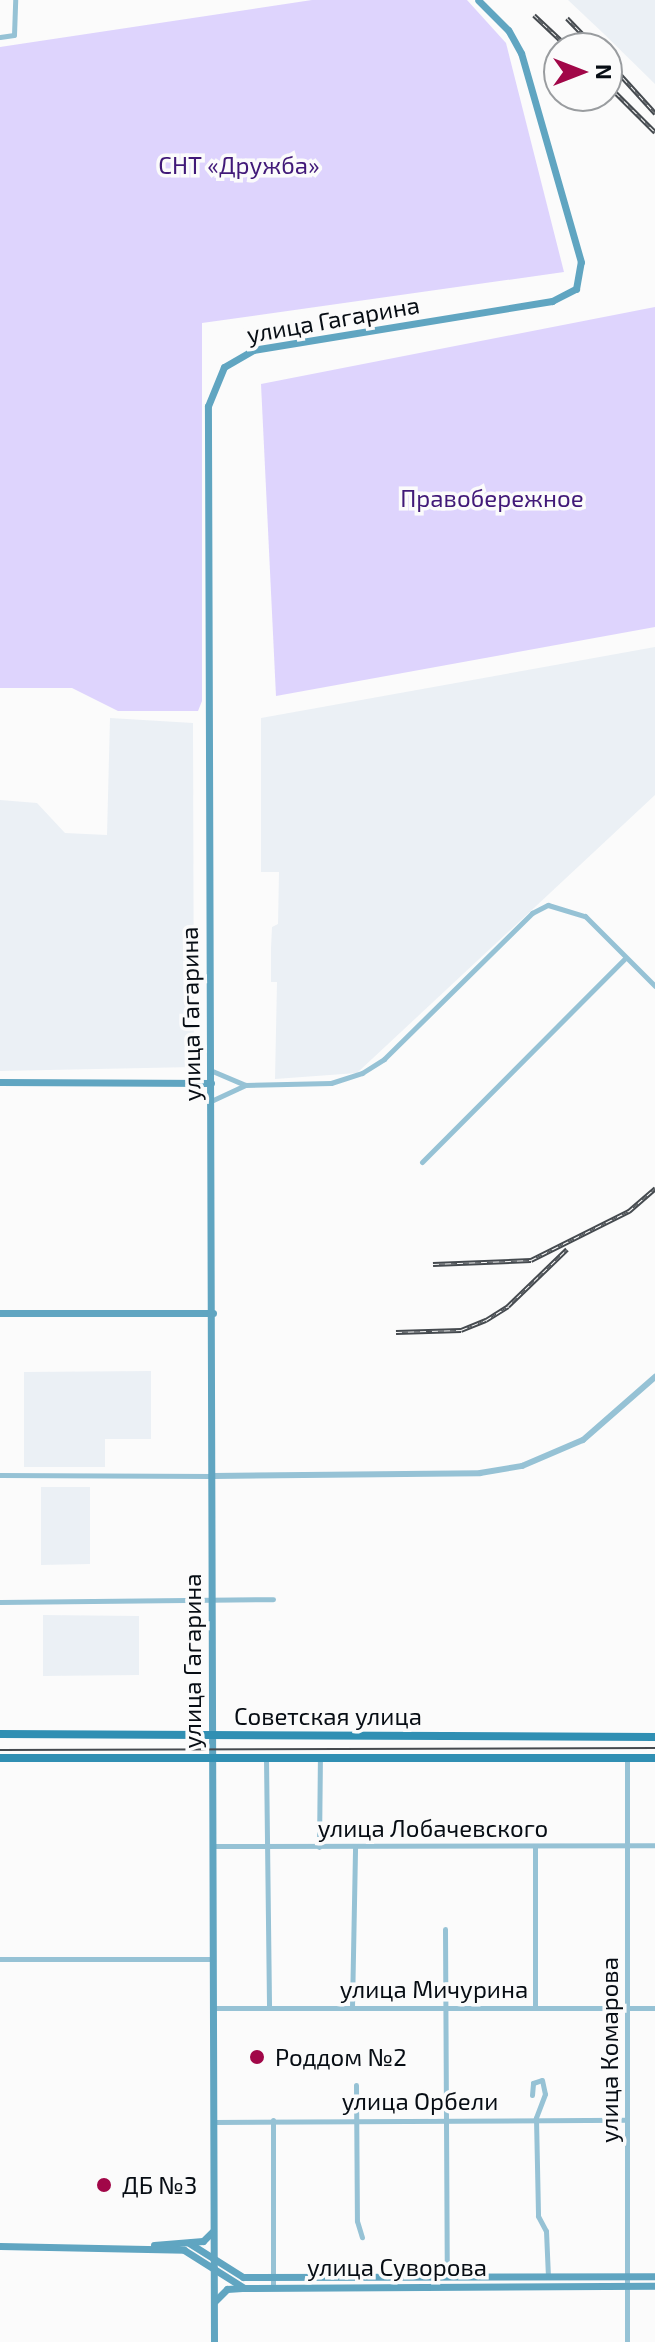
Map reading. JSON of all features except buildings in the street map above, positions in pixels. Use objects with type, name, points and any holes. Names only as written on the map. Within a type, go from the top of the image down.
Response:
[{"type":"main road","name":"улица Гагарина","points":[[214,2342],[211,1846],[213,1313],[207,438],[213,384],[224,367],[253,350],[552,301],[571,294],[581,277],[521,53],[508,30],[478,0]]},
{"type":"main road","points":[[0,1082],[211,1083]]},
{"type":"main road","points":[[0,1313],[213,1313]]},
{"type":"main road","name":"Советская улица","points":[[0,1734],[655,1737]]},
{"type":"main road","name":"Советская улица","points":[[0,1758],[655,1758]]},
{"type":"main road","points":[[0,2246],[152,2246],[189,2243],[203,2241],[214,2228]]},
{"type":"main road","name":"улица Суворова","points":[[189,2243],[237,2275],[655,2276]]},
{"type":"main road","points":[[152,2246],[190,2251],[244,2288]]},
{"type":"main road","points":[[461,2276],[461,2287]]},
{"type":"main road","name":"улица Суворова","points":[[244,2288],[655,2286]]},
{"type":"main road","points":[[214,2302],[227,2289],[244,2288]]},
{"type":"street","points":[[0,37],[14,35],[15,0]]},
{"type":"street","points":[[211,1101],[245,1085],[331,1083],[362,1073],[384,1059],[532,913],[548,905],[585,916],[655,986]]},
{"type":"street","points":[[422,1162],[625,958]]},
{"type":"street","points":[[210,1070],[245,1085]]},
{"type":"street","points":[[0,1475],[480,1473],[522,1466],[583,1440],[655,1377]]},
{"type":"street","points":[[0,1602],[273,1599]]},
{"type":"street","points":[[266,1757],[269,2008]]},
{"type":"street","points":[[319,1847],[320,1757]]},
{"type":"street","name":"улица Комарова","points":[[627,1758],[627,2342]]},
{"type":"street","name":"улица Лобачевского","points":[[211,1846],[655,1845]]},
{"type":"street","points":[[535,1846],[535,2007]]},
{"type":"street","points":[[352,2007],[355,1847]]},
{"type":"street","points":[[445,1929],[447,2276]]},
{"type":"street","points":[[0,1959],[212,1959]]},
{"type":"street","name":"улица Мичурина","points":[[213,2008],[655,2008]]},
{"type":"street","points":[[532,2095],[533,2083],[542,2080],[545,2094],[536,2118],[538,2216],[546,2231],[548,2276]]},
{"type":"street","points":[[356,2085],[357,2221],[362,2237]]},
{"type":"street","name":"улица Орбели","points":[[213,2122],[536,2118],[627,2120]]},
{"type":"street","points":[[273,2120],[273,2287]]},
{"type":"shaded area","points":[[568,0],[655,0],[655,84],[623,53],[623,32],[602,32]]},
{"type":"shaded area","points":[[655,647],[655,795],[357,1073],[275,1079],[277,982],[271,982],[271,948],[272,927],[278,924],[279,872],[261,872],[261,718]]},
{"type":"shaded area","points":[[110,718],[193,723],[194,1067],[0,1071],[0,800],[37,803],[65,833],[107,835]]},
{"type":"shaded area","points":[[151,1371],[151,1439],[105,1439],[105,1467],[24,1467],[24,1372]]},
{"type":"shaded area","points":[[41,1487],[90,1487],[90,1564],[41,1565]]},
{"type":"shaded area","points":[[43,1615],[139,1616],[139,1675],[43,1676]]},
{"type":"green space","name":"СНТ «Дружба»","points":[[312,0],[467,0],[506,43],[564,272],[202,323],[202,701],[198,711],[118,711],[72,688],[0,688],[0,47]]},
{"type":"green space","name":"Правобережное","points":[[655,307],[655,627],[276,696],[261,384]]},
{"type":"tram line","points":[[0,1750],[655,1748]]},
{"type":"railway","points":[[534,15],[552,32]]},
{"type":"railway","points":[[567,18],[581,32]]},
{"type":"railway","points":[[623,78],[655,113]]},
{"type":"railway","points":[[623,100],[655,132]]},
{"type":"railway","points":[[433,1264],[531,1260],[629,1211],[655,1188]]},
{"type":"railway","points":[[396,1332],[461,1330],[486,1320],[508,1306],[567,1249]]},
{"type":"place","name":"Роддом №2","points":[[257,2057]]},
{"type":"place","name":"ДБ №3","points":[[104,2185]]}]
